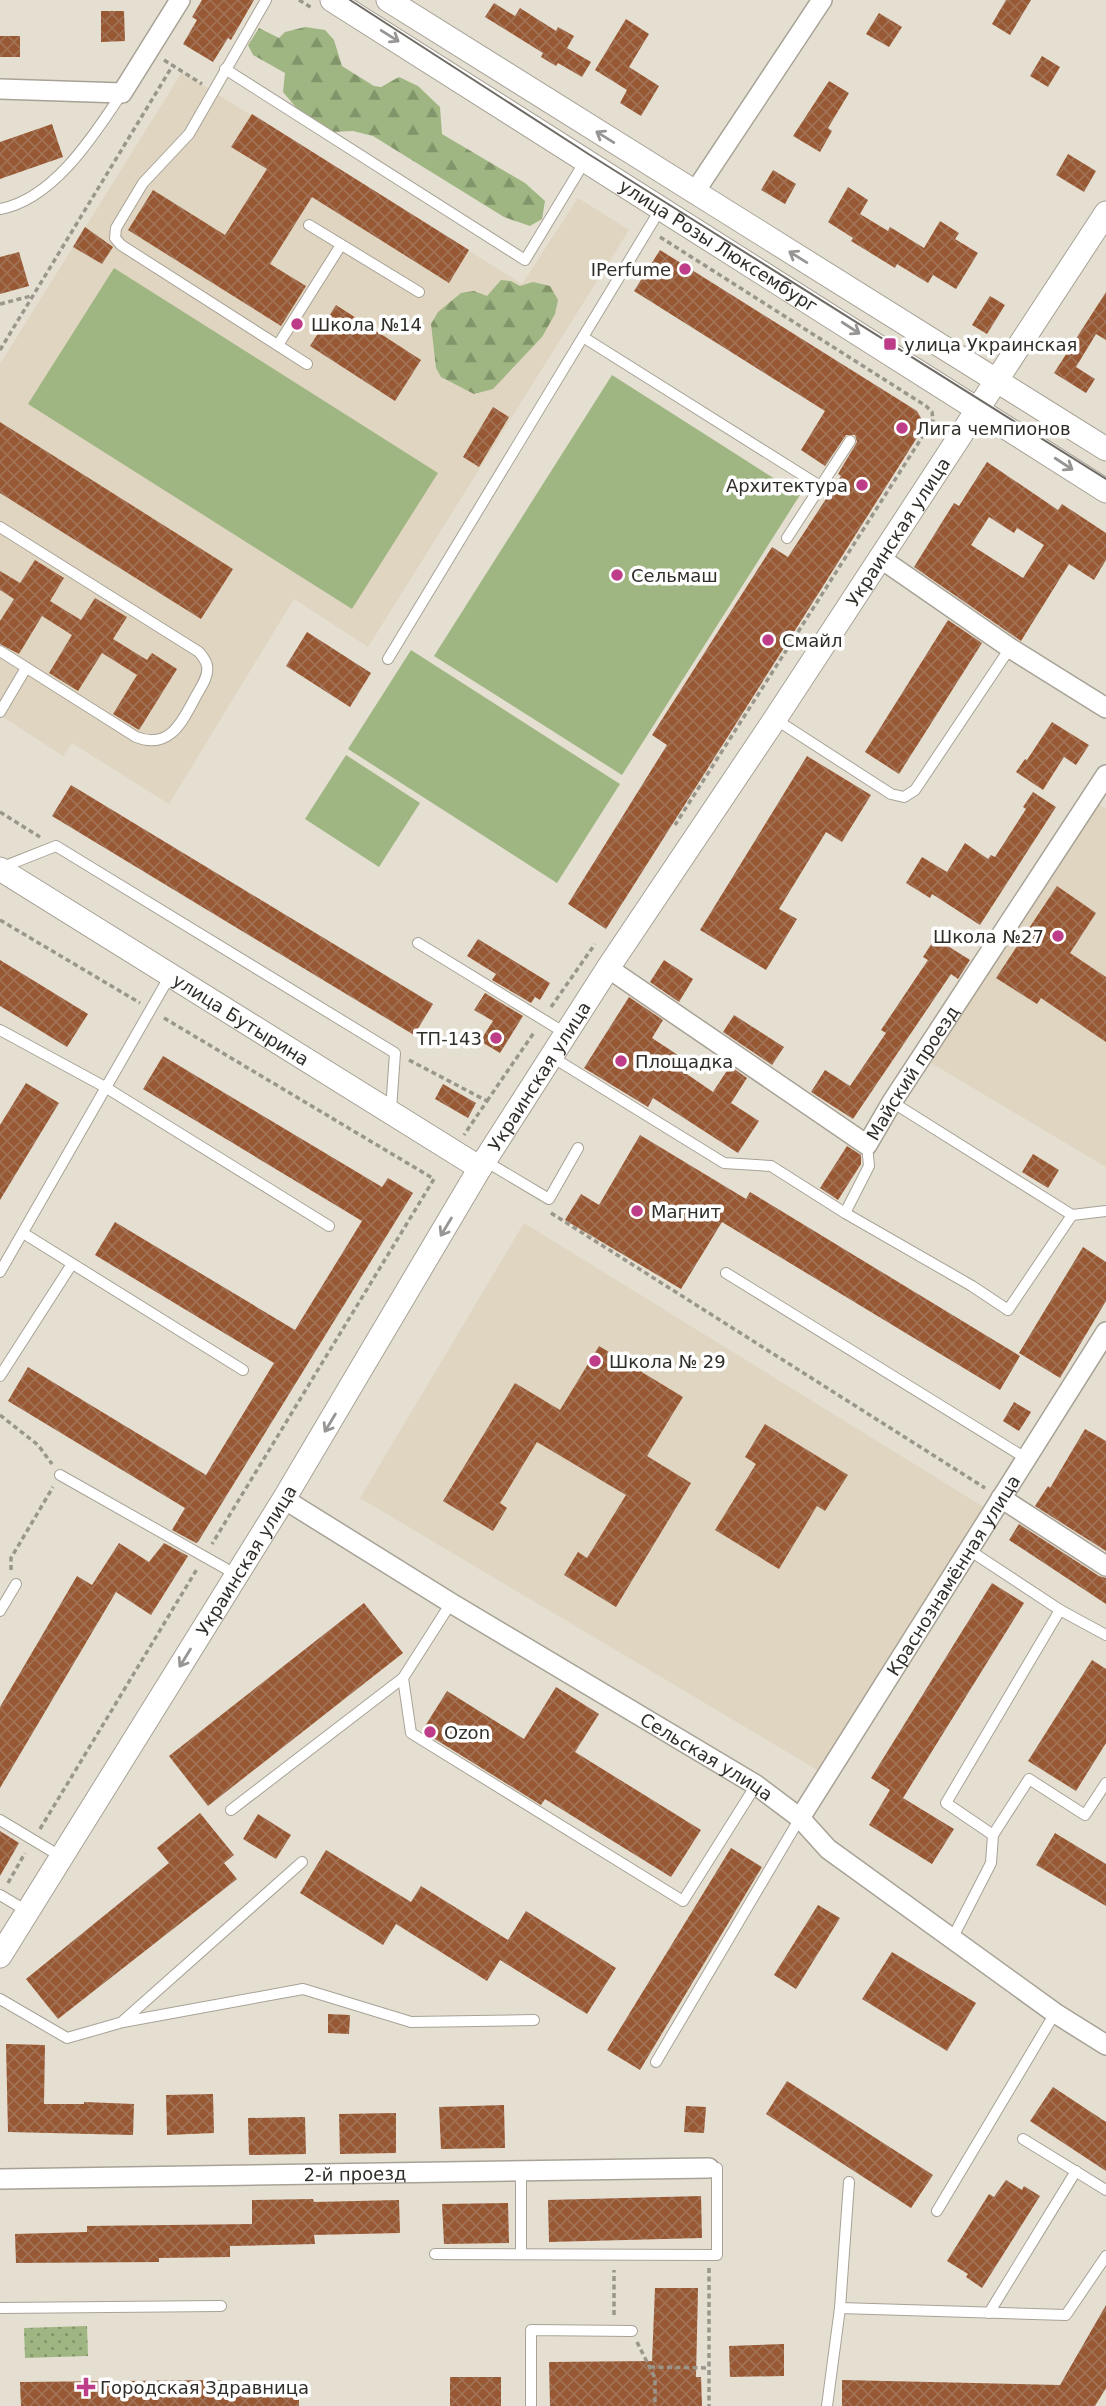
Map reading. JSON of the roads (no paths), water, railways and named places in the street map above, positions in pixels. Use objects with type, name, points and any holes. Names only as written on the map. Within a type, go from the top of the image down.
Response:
[{"type":"street","points":[[0,89],[122,93],[180,0]]},
{"type":"street","name":"улица Розы Люксембург","points":[[388,0],[1106,449]]},
{"type":"street","points":[[694,193],[822,0]]},
{"type":"street","name":"улица Розы Люксембург","points":[[327,7],[586,159],[1106,491]]},
{"type":"street","name":"Украинская улица","points":[[0,1956],[237,1576],[483,1165],[551,1057],[1106,213]]},
{"type":"street","points":[[880,558],[1010,648],[1106,708]]},
{"type":"street","name":"Майский проезд","points":[[608,968],[867,1145],[892,1102],[1106,775]]},
{"type":"street","name":"улица Бутырина","points":[[0,868],[391,1114],[453,1152],[483,1165]]},
{"type":"street","name":"Краснознамённая улица","points":[[800,1818],[1106,1332]]},
{"type":"street","points":[[1001,1498],[1106,1566]]},
{"type":"street","name":"Сельская улица","points":[[284,1499],[451,1604],[756,1785],[800,1818],[828,1849],[1055,2013],[1106,2045]]},
{"type":"street","name":"2-й проезд","points":[[0,2179],[709,2168]]},
{"type":"lane","points":[[266,0],[189,134],[143,183],[116,228],[115,238],[121,245],[307,364]]},
{"type":"lane","points":[[225,69],[525,260],[586,159]]},
{"type":"lane","points":[[0,209],[38,192],[60,175],[122,93]]},
{"type":"lane","points":[[388,659],[661,207]]},
{"type":"lane","points":[[309,225],[419,292]]},
{"type":"lane","points":[[278,345],[341,244]]},
{"type":"lane","points":[[583,337],[820,486]]},
{"type":"lane","points":[[786,538],[850,441]]},
{"type":"lane","points":[[0,527],[199,652],[208,668],[176,729],[158,740],[147,741],[136,737],[0,652]]},
{"type":"lane","points":[[775,719],[891,794],[904,797],[915,790],[1010,648]]},
{"type":"lane","points":[[0,712],[26,668]]},
{"type":"lane","points":[[0,868],[56,846],[395,1053],[391,1114]]},
{"type":"lane","points":[[418,943],[566,1034]]},
{"type":"lane","points":[[0,1272],[172,974]]},
{"type":"lane","points":[[0,1030],[105,1087],[330,1226]]},
{"type":"lane","points":[[551,1057],[723,1163],[771,1166],[845,1213],[972,1286],[1007,1310],[1072,1215]]},
{"type":"lane","points":[[892,1102],[1072,1215],[1106,1211]]},
{"type":"lane","points":[[845,1213],[869,1166],[867,1145]]},
{"type":"lane","points":[[483,1165],[549,1199],[578,1148]]},
{"type":"lane","points":[[23,1233],[243,1370]]},
{"type":"lane","points":[[0,1376],[72,1264]]},
{"type":"lane","points":[[726,1273],[1027,1459]]},
{"type":"lane","points":[[60,1475],[237,1576]]},
{"type":"lane","points":[[969,1550],[1060,1610],[1106,1635]]},
{"type":"lane","points":[[0,1611],[16,1584]]},
{"type":"lane","points":[[231,1810],[403,1678],[451,1604]]},
{"type":"lane","points":[[993,1835],[946,1803],[1060,1610]]},
{"type":"lane","points":[[403,1678],[411,1733],[682,1901],[756,1785]]},
{"type":"lane","points":[[953,1937],[991,1863],[993,1835],[1028,1779],[1085,1815],[1106,1783]]},
{"type":"lane","points":[[656,2062],[800,1818]]},
{"type":"lane","points":[[0,1820],[61,1857]]},
{"type":"lane","points":[[123,2022],[302,1862]]},
{"type":"lane","points":[[0,1895],[28,1911]]},
{"type":"lane","points":[[0,1999],[67,2038],[123,2022],[303,1989],[411,2022],[534,2021]]},
{"type":"lane","points":[[937,2211],[1055,2013]]},
{"type":"lane","points":[[1023,2140],[1106,2190]]},
{"type":"lane","points":[[435,2254],[717,2255],[717,2168],[709,2168]]},
{"type":"lane","points":[[521,2169],[521,2254]]},
{"type":"lane","points":[[989,2313],[1076,2171]]},
{"type":"lane","points":[[827,2406],[839,2308],[849,2182]]},
{"type":"lane","points":[[839,2308],[1066,2315],[1106,2256]]},
{"type":"lane","points":[[0,2308],[221,2306]]},
{"type":"lane","points":[[531,2406],[531,2330],[632,2332]]},
{"type":"tram line","points":[[350,0],[590,155],[1106,479]]},
{"type":"place","name":"IPerfume","points":[[685,269]]},
{"type":"place","name":"Школа №14","points":[[297,324]]},
{"type":"place","name":"улица Украинская","points":[[890,344]]},
{"type":"place","name":"Лига чемпионов","points":[[902,428]]},
{"type":"place","name":"Архитектура","points":[[862,485]]},
{"type":"place","name":"Сельмаш","points":[[617,575]]},
{"type":"place","name":"Смайл","points":[[768,640]]},
{"type":"place","name":"Школа №27","points":[[1058,936]]},
{"type":"place","name":"ТП-143","points":[[496,1038]]},
{"type":"place","name":"Площадка","points":[[621,1061]]},
{"type":"place","name":"Магнит","points":[[637,1211]]},
{"type":"place","name":"Школа № 29","points":[[595,1361]]},
{"type":"place","name":"Ozon","points":[[430,1732]]},
{"type":"place","name":"Городская Здравница","points":[[86,2387]]}]
